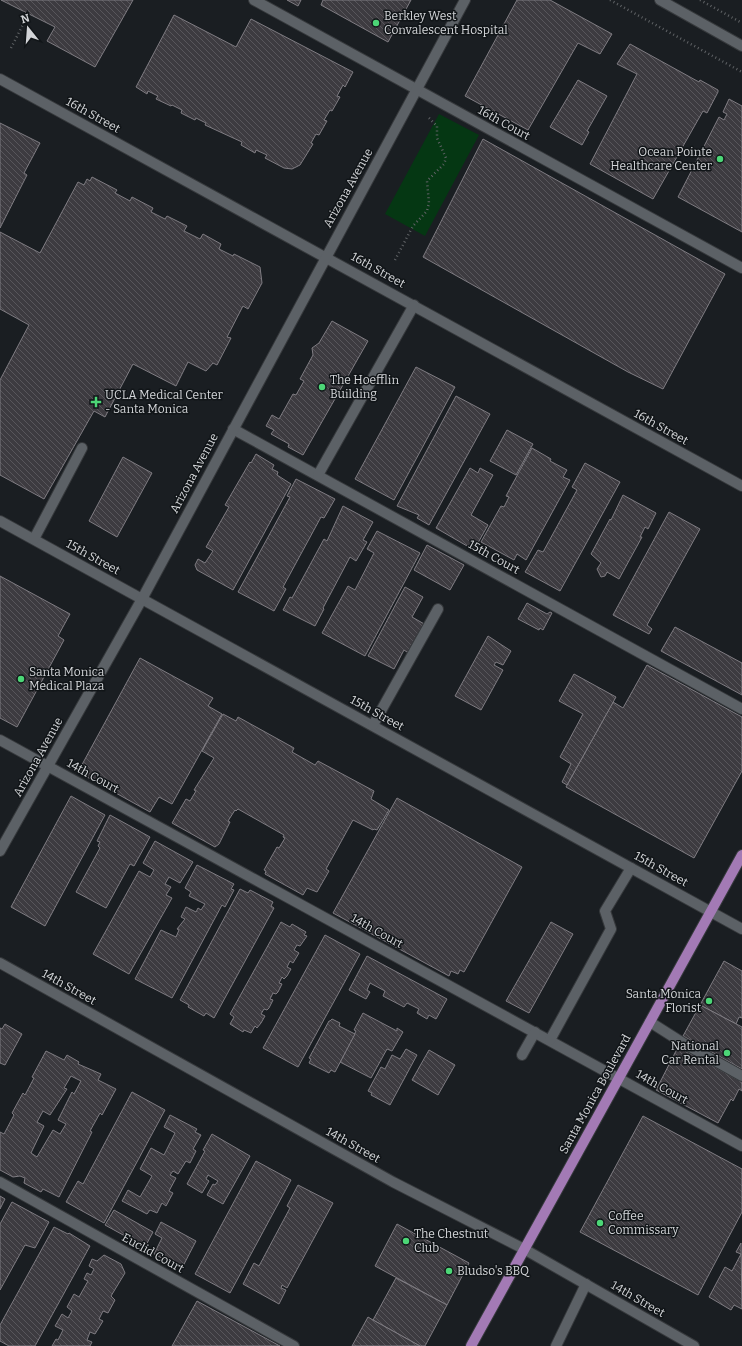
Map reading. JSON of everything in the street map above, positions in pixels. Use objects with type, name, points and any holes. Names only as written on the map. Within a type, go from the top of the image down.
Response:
[{"type":"main road","name":"Santa Monica Boulevard","points":[[471,1346],[742,855]]},
{"type":"street","name":"16th Court","points":[[254,0],[742,268]]},
{"type":"street","name":"Arizona Avenue","points":[[0,851],[142,599],[325,256],[465,0]]},
{"type":"street","points":[[660,0],[742,46]]},
{"type":"street","name":"16th Street","points":[[0,79],[742,486]]},
{"type":"street","points":[[318,475],[414,306]]},
{"type":"street","name":"15th Court","points":[[233,428],[742,709]]},
{"type":"street","points":[[34,539],[82,448]]},
{"type":"street","name":"15th Street","points":[[0,521],[742,929]]},
{"type":"street","points":[[373,725],[438,609]]},
{"type":"street","name":"14th Court","points":[[0,740],[742,1146]]},
{"type":"street","points":[[550,1040],[611,929],[605,911],[631,868]]},
{"type":"street","name":"14th Street","points":[[0,963],[393,1182],[524,1249],[694,1346]]},
{"type":"street","points":[[650,1022],[683,1043],[742,1076]]},
{"type":"street","points":[[522,1055],[535,1032]]},
{"type":"street","name":"Euclid Court","points":[[0,1182],[294,1346]]},
{"type":"street","points":[[556,1346],[586,1284]]},
{"type":"path","points":[[610,0],[742,72]]},
{"type":"path","points":[[700,0],[742,23]]},
{"type":"path","points":[[11,48],[29,13]]},
{"type":"path","points":[[395,260],[413,226],[427,211],[429,203],[427,181],[444,164],[446,158],[437,138],[437,126],[429,118]]},
{"type":"green space","points":[[439,114],[479,135],[425,236],[385,214]]},
{"type":"building","points":[[1,0],[133,0],[95,67],[47,41],[55,27]]},
{"type":"building","points":[[287,0],[301,0],[298,6]]},
{"type":"building","name":"Berkley West Convalescent Hospital","points":[[323,0],[411,0],[388,42],[321,5]]},
{"type":"building","points":[[517,0],[550,0],[612,34],[600,54],[578,43],[528,130],[465,96]]},
{"type":"building","points":[[174,15],[236,47],[251,19],[353,72],[345,87],[343,85],[337,96],[340,97],[332,111],[330,110],[324,120],[327,121],[319,135],[316,134],[311,143],[313,144],[300,165],[292,169],[284,168],[265,158],[267,155],[256,150],[255,153],[241,145],[242,142],[205,125],[206,123],[196,118],[195,120],[181,113],[182,110],[156,99],[158,96],[148,91],[147,94],[136,87]]},
{"type":"building","points":[[630,44],[699,82],[700,80],[718,90],[707,113],[703,111],[653,199],[590,164],[637,74],[617,64]]},
{"type":"building","points":[[578,80],[607,96],[587,131],[589,132],[582,145],[550,127]]},
{"type":"building","name":"Ocean Pointe Healthcare Center","points":[[729,99],[742,106],[742,232],[678,197],[719,117],[724,120],[727,114],[723,112]]},
{"type":"building","points":[[0,123],[40,143],[24,173],[27,175],[0,228]]},
{"type":"building","points":[[483,139],[725,274],[663,389],[628,372],[423,257]]},
{"type":"building","points":[[92,177],[117,190],[115,193],[130,201],[132,197],[153,208],[151,212],[165,219],[167,216],[187,226],[184,231],[200,239],[203,234],[221,244],[219,249],[233,256],[234,254],[260,267],[262,283],[248,309],[243,306],[227,337],[231,338],[217,365],[213,363],[206,371],[188,362],[176,386],[133,364],[105,417],[94,411],[44,499],[0,475],[0,380],[29,325],[0,309],[0,232],[40,253],[78,182],[84,185],[87,179],[90,181]]},
{"type":"building","name":"The Hoefflin Building","points":[[332,321],[368,341],[303,455],[288,447],[289,444],[271,434],[274,430],[266,426],[272,415],[279,419],[293,394],[296,395],[304,381],[300,379],[313,355],[312,348],[319,343]]},
{"type":"building","points":[[416,367],[455,387],[394,500],[355,479]]},
{"type":"building","points":[[456,396],[490,414],[429,525],[417,518],[419,515],[397,506]]},
{"type":"building","points":[[507,430],[533,444],[516,475],[490,461]]},
{"type":"building","points":[[532,448],[551,459],[550,461],[567,470],[563,477],[570,480],[526,560],[517,554],[514,560],[481,542],[501,506],[504,507],[509,497],[506,496]]},
{"type":"building","points":[[256,454],[274,465],[272,469],[278,472],[277,475],[291,484],[233,590],[197,570],[195,565],[198,559],[205,563],[213,551],[206,547],[229,507],[225,505]]},
{"type":"building","points":[[123,457],[152,473],[117,537],[89,521]]},
{"type":"building","points":[[585,463],[620,482],[560,591],[525,572],[538,550],[543,552],[577,490],[572,487]]},
{"type":"building","points":[[470,468],[478,473],[480,468],[493,475],[471,515],[488,525],[474,550],[436,528]]},
{"type":"building","points":[[296,479],[335,499],[324,518],[321,517],[283,587],[286,589],[274,611],[238,592],[290,497],[287,496]]},
{"type":"building","points":[[623,495],[656,513],[648,529],[645,527],[640,537],[642,537],[619,579],[607,572],[605,576],[601,577],[597,569],[601,563],[591,554],[610,519],[611,520]]},
{"type":"building","points":[[343,506],[373,522],[363,540],[367,542],[356,561],[350,557],[315,626],[283,610],[290,597],[292,598],[324,539],[327,541]]},
{"type":"building","points":[[669,512],[700,529],[647,625],[652,629],[649,634],[613,615]]},
{"type":"building","points":[[377,531],[420,553],[365,656],[322,633],[348,586],[355,590],[374,553],[367,549]]},
{"type":"building","points":[[427,545],[464,565],[450,590],[414,570]]},
{"type":"building","name":"Santa Monica Medical Plaza","points":[[0,576],[70,614],[58,636],[64,640],[17,727],[0,718]]},
{"type":"building","points":[[405,587],[423,597],[412,617],[426,625],[412,650],[407,652],[404,650],[394,669],[368,656]]},
{"type":"building","points":[[527,603],[547,614],[550,612],[552,613],[543,630],[540,628],[539,630],[518,619]]},
{"type":"building","points":[[675,627],[742,663],[742,695],[661,651]]},
{"type":"building","points":[[488,636],[511,651],[503,665],[496,662],[494,665],[503,670],[481,710],[455,696]]},
{"type":"building","points":[[140,658],[213,698],[208,706],[222,714],[172,804],[159,797],[150,812],[78,772]]},
{"type":"building","points":[[647,665],[742,717],[742,771],[694,858],[566,787],[613,702],[623,708]]},
{"type":"building","points":[[574,674],[616,697],[567,785],[562,782],[571,764],[560,757],[583,714],[559,701]]},
{"type":"building","points":[[223,714],[236,721],[238,717],[294,748],[292,752],[315,765],[318,761],[374,791],[371,799],[389,810],[377,830],[373,830],[353,820],[326,869],[329,871],[317,892],[307,888],[303,895],[265,874],[266,871],[264,870],[277,847],[279,848],[285,838],[283,837],[284,835],[238,809],[236,811],[235,810],[228,821],[230,822],[219,844],[215,847],[172,823],[186,799],[190,801],[196,791],[194,790],[214,758],[202,751]]},
{"type":"building","points":[[71,796],[105,815],[45,926],[11,907]]},
{"type":"building","points":[[397,798],[522,867],[464,972],[460,970],[458,974],[451,971],[449,976],[333,913]]},
{"type":"building","points":[[110,815],[150,837],[134,866],[130,864],[106,908],[76,892],[100,848],[98,846],[100,842],[97,841]]},
{"type":"building","points":[[155,841],[193,862],[180,883],[169,877],[165,884],[171,887],[166,895],[172,898],[129,974],[93,954],[139,871],[150,877],[154,870],[143,863]]},
{"type":"building","points":[[197,865],[234,884],[231,889],[234,890],[225,907],[222,905],[172,998],[135,979],[161,930],[176,937],[179,930],[177,929],[185,919],[181,917],[186,907],[196,912],[198,908],[201,910],[205,904],[189,896],[191,892],[185,888]]},
{"type":"building","points":[[240,889],[248,893],[250,890],[273,902],[271,906],[274,908],[214,1018],[206,1013],[204,1016],[188,1007],[189,1005],[180,1000]]},
{"type":"building","points":[[281,922],[290,927],[292,924],[306,932],[304,935],[307,936],[300,946],[297,945],[294,950],[299,953],[293,963],[290,961],[287,967],[291,969],[284,979],[282,977],[279,983],[282,984],[276,994],[273,993],[270,999],[273,1000],[269,1008],[267,1010],[264,1009],[261,1014],[265,1016],[261,1023],[257,1028],[255,1026],[251,1033],[244,1030],[243,1032],[230,1024],[234,1017],[230,1014]]},
{"type":"building","points":[[551,922],[573,934],[529,1013],[506,1001]]},
{"type":"building","points":[[325,935],[360,954],[298,1067],[263,1048]]},
{"type":"building","points":[[367,956],[447,999],[436,1019],[429,1015],[427,1019],[417,1013],[419,1009],[407,1003],[404,1007],[383,996],[385,991],[370,983],[367,990],[370,992],[366,999],[349,990]]},
{"type":"building","points":[[724,961],[742,971],[742,1018],[739,1017],[736,1024],[700,1005]]},
{"type":"building","name":"National Car Rental","points":[[700,1005],[742,1027],[742,1069],[683,1036]]},
{"type":"building","points":[[363,1013],[397,1031],[397,1028],[403,1032],[392,1051],[387,1049],[371,1078],[340,1062],[356,1031],[354,1030]]},
{"type":"building","points":[[332,1019],[340,1023],[339,1026],[355,1034],[335,1072],[331,1070],[329,1073],[309,1063],[311,1059],[309,1058],[329,1021]]},
{"type":"building","points":[[5,1024],[22,1034],[5,1065],[0,1063],[0,1028],[2,1029]]},
{"type":"building","points":[[678,1047],[742,1082],[742,1091],[739,1089],[733,1101],[731,1099],[718,1123],[656,1090]]},
{"type":"building","points":[[406,1049],[417,1055],[390,1105],[371,1095],[372,1093],[368,1091],[381,1067],[385,1069],[392,1055],[400,1059]]},
{"type":"building","points":[[429,1050],[455,1065],[438,1095],[412,1080]]},
{"type":"building","points":[[46,1051],[64,1060],[67,1055],[79,1062],[78,1064],[101,1074],[98,1080],[116,1089],[102,1115],[100,1113],[90,1131],[92,1132],[59,1197],[43,1189],[41,1192],[24,1183],[25,1178],[20,1176],[13,1177],[0,1170],[0,1132],[4,1134],[14,1115],[12,1113],[23,1093],[25,1095],[34,1078],[32,1077]],"holes":[[[71,1076],[81,1081],[74,1094],[72,1092],[58,1120],[66,1124],[60,1134],[53,1130],[37,1157],[31,1153],[44,1126],[37,1122],[43,1111],[50,1115],[67,1089],[64,1088]]]},
{"type":"building","points":[[132,1092],[165,1110],[104,1223],[66,1202],[78,1181],[83,1184]]},
{"type":"building","points":[[170,1115],[197,1129],[195,1132],[201,1135],[193,1149],[196,1151],[190,1163],[186,1161],[178,1174],[173,1171],[170,1175],[176,1178],[169,1191],[173,1193],[166,1206],[162,1203],[157,1213],[150,1210],[147,1214],[122,1201],[128,1190],[140,1197],[152,1176],[140,1169],[151,1148],[164,1155],[175,1133],[164,1127]]},
{"type":"building","points":[[643,1116],[742,1169],[742,1212],[698,1295],[580,1232]]},
{"type":"building","points":[[212,1134],[250,1156],[223,1204],[207,1195],[213,1184],[215,1185],[218,1181],[208,1175],[206,1179],[209,1181],[202,1193],[187,1184],[205,1151],[203,1150]]},
{"type":"building","points":[[256,1161],[291,1180],[230,1293],[195,1274]]},
{"type":"building","points":[[298,1185],[333,1203],[287,1288],[282,1285],[281,1288],[286,1290],[279,1304],[243,1284],[254,1263],[259,1266],[290,1208],[287,1206]]},
{"type":"building","points":[[0,1196],[5,1199],[0,1209]]},
{"type":"building","points":[[12,1202],[49,1222],[35,1248],[25,1245],[0,1290],[0,1224]]},
{"type":"building","points":[[114,1210],[153,1232],[145,1247],[105,1225]]},
{"type":"building","points":[[161,1222],[196,1241],[182,1268],[154,1254],[162,1238],[155,1234]]},
{"type":"building","points":[[397,1224],[469,1263],[447,1305],[375,1266]]},
{"type":"building","points":[[54,1227],[68,1234],[69,1233],[90,1246],[35,1346],[9,1346],[0,1341],[0,1325]]},
{"type":"building","points":[[741,1243],[742,1309],[734,1305],[731,1310],[709,1297],[725,1267],[732,1271],[741,1254],[736,1252]]},
{"type":"building","points":[[104,1255],[121,1264],[125,1273],[111,1296],[115,1300],[108,1313],[103,1311],[99,1319],[103,1321],[95,1334],[90,1332],[87,1340],[92,1342],[90,1346],[52,1346],[56,1339],[58,1340],[63,1330],[55,1326],[62,1314],[68,1318],[72,1311],[67,1307],[74,1294],[79,1297],[88,1281],[84,1279],[87,1273],[91,1275],[94,1269],[89,1266],[92,1259],[97,1261]]},
{"type":"building","points":[[396,1278],[447,1305],[425,1346],[420,1346],[373,1320]]},
{"type":"building","points":[[197,1301],[280,1346],[172,1346]]},
{"type":"building","points":[[368,1317],[373,1320],[420,1346],[352,1346]]},
{"type":"place","name":"Berkley West Convalescent Hospital","points":[[376,23]]},
{"type":"place","name":"Ocean Pointe Healthcare Center","points":[[720,159]]},
{"type":"place","name":"The Hoefflin Building","points":[[322,387]]},
{"type":"place","name":"UCLA Medical Center - Santa Monica","points":[[96,402]]},
{"type":"place","name":"Santa Monica Medical Plaza","points":[[21,679]]},
{"type":"place","name":"Santa Monica Florist","points":[[709,1001]]},
{"type":"place","name":"National Car Rental","points":[[727,1053]]},
{"type":"place","name":"Coffee Commissary","points":[[600,1223]]},
{"type":"place","name":"The Chestnut Club","points":[[406,1241]]},
{"type":"place","name":"Bludso's BBQ","points":[[449,1271]]}]
